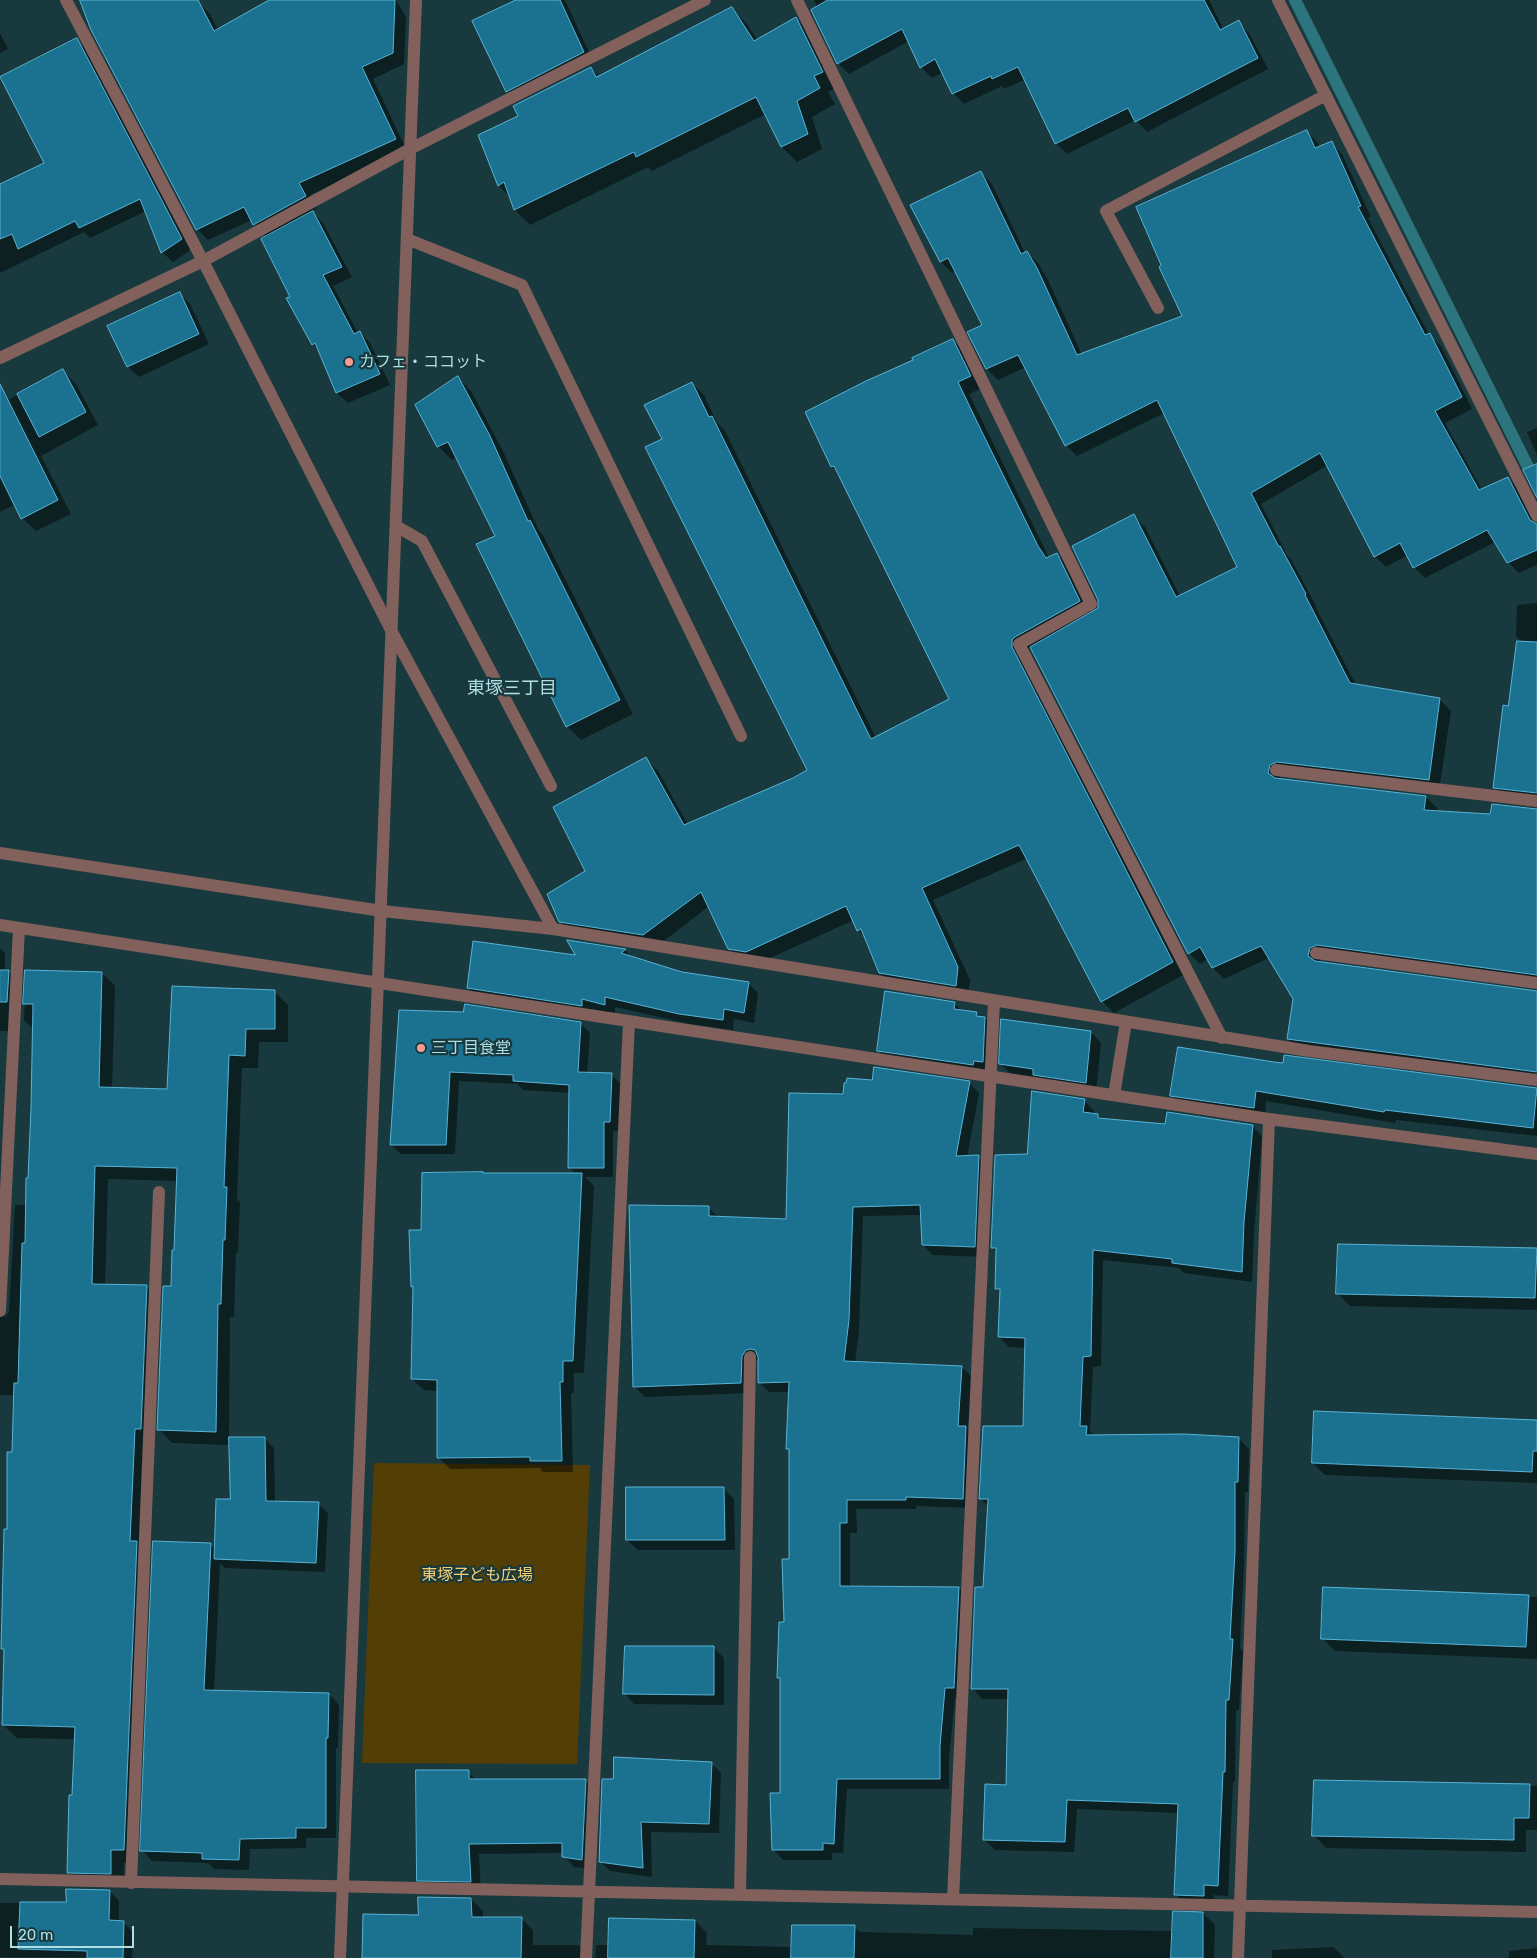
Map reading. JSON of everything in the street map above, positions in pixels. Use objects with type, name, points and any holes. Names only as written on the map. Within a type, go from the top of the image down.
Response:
[{"type":"street","points":[[66,0],[203,261],[392,632],[553,929]]},
{"type":"street","points":[[340,1958],[416,0]]},
{"type":"street","points":[[0,358],[203,261],[410,149],[705,0]]},
{"type":"street","points":[[797,0],[1091,604],[1019,644],[1222,1038]]},
{"type":"street","points":[[1278,0],[1537,516]]},
{"type":"street","points":[[1158,308],[1106,211],[1326,94]]},
{"type":"street","points":[[407,239],[522,285],[741,736]]},
{"type":"street","points":[[396,526],[422,541],[550,786]]},
{"type":"street","points":[[1276,770],[1537,801]]},
{"type":"street","points":[[0,853],[382,911],[553,929],[1222,1038],[1537,1080]]},
{"type":"street","points":[[0,925],[1269,1119],[1537,1154]]},
{"type":"street","points":[[0,1311],[19,928]]},
{"type":"street","points":[[1316,953],[1537,983]]},
{"type":"street","points":[[953,1899],[994,1001]]},
{"type":"street","points":[[586,1958],[629,1022]]},
{"type":"street","points":[[1114,1095],[1126,1022]]},
{"type":"street","points":[[1238,1958],[1269,1119]]},
{"type":"street","points":[[131,1883],[158,1192]]},
{"type":"street","points":[[740,1895],[750,1357]]},
{"type":"street","points":[[0,1879],[343,1888],[1239,1904],[1537,1912]]},
{"type":"green space","name":"東塚子ども広場","points":[[374,1463],[590,1465],[577,1764],[362,1763]]},
{"type":"building","points":[[80,0],[198,0],[214,31],[269,0],[395,0],[393,53],[362,67],[396,139],[299,183],[306,196],[253,225],[244,207],[196,230],[91,30]]},
{"type":"building","points":[[516,0],[560,0],[584,52],[506,92],[472,21]]},
{"type":"building","points":[[828,0],[1204,0],[1220,30],[1239,20],[1258,58],[1135,122],[1128,108],[1055,144],[1018,67],[992,79],[991,76],[952,94],[935,59],[920,68],[902,29],[837,64],[811,10]]},
{"type":"building","points":[[732,7],[754,41],[796,17],[823,72],[814,76],[820,88],[797,101],[808,134],[781,147],[756,97],[636,157],[634,152],[514,210],[504,182],[498,186],[478,135],[518,116],[513,106],[591,67],[596,77]]},
{"type":"building","points":[[77,38],[182,239],[161,253],[140,199],[79,228],[75,221],[18,249],[12,234],[0,239],[0,184],[44,163],[0,77]]},
{"type":"building","points":[[1307,130],[1315,148],[1332,141],[1361,206],[1358,207],[1425,335],[1430,333],[1462,397],[1435,411],[1479,490],[1508,477],[1530,520],[1537,524],[1537,550],[1507,563],[1487,530],[1413,568],[1400,543],[1374,557],[1320,453],[1251,493],[1306,594],[1350,683],[1440,698],[1429,780],[1277,762],[1270,765],[1268,773],[1275,778],[1426,796],[1424,810],[1490,814],[1492,804],[1537,809],[1537,975],[1317,945],[1310,948],[1308,956],[1315,961],[1537,991],[1537,1072],[1287,1039],[1293,999],[1261,946],[1212,968],[1200,947],[1188,954],[1030,647],[1098,608],[1098,600],[1072,546],[1134,514],[1176,597],[1237,567],[1157,400],[1065,446],[1018,355],[986,369],[967,332],[982,325],[948,258],[940,262],[910,205],[981,171],[1021,254],[1027,251],[1037,268],[1077,355],[1182,316],[1159,267],[1161,265],[1136,207]]},
{"type":"building","points":[[313,211],[342,267],[323,275],[354,334],[360,331],[380,374],[336,393],[315,343],[312,345],[286,298],[290,297],[261,239]]},
{"type":"building","points":[[180,292],[199,334],[127,367],[107,326]]},
{"type":"building","points":[[953,339],[971,376],[958,382],[980,428],[1038,546],[1046,558],[1057,553],[1080,601],[1015,637],[1012,640],[1012,647],[1173,962],[1101,1002],[1019,845],[922,888],[958,967],[956,986],[879,973],[861,929],[857,931],[846,906],[746,952],[728,949],[701,892],[643,935],[559,922],[547,894],[585,871],[553,807],[646,757],[684,825],[793,778],[807,770],[645,447],[662,439],[644,405],[692,382],[709,417],[712,416],[871,739],[949,699],[834,466],[831,467],[805,412]]},
{"type":"building","points":[[63,369],[86,412],[39,437],[17,394]]},
{"type":"building","points":[[458,376],[490,436],[528,521],[530,520],[620,700],[566,727],[476,544],[495,536],[448,442],[437,447],[415,405]]},
{"type":"building","points":[[0,384],[58,500],[21,519],[0,476]]},
{"type":"building","points":[[1537,464],[1537,498],[1523,470]]},
{"type":"building","points":[[1517,641],[1537,642],[1537,793],[1493,788],[1503,705],[1508,706]]},
{"type":"building","points":[[567,940],[626,949],[621,953],[682,972],[749,982],[744,1013],[724,1009],[723,1020],[679,1014],[605,997],[605,1005],[582,999],[582,1006],[467,988],[473,941],[575,955]]},
{"type":"building","points":[[0,970],[9,970],[7,1002],[0,1002]]},
{"type":"building","points":[[25,970],[102,972],[99,1087],[167,1089],[172,986],[275,990],[275,1029],[246,1029],[245,1056],[229,1055],[224,1187],[227,1187],[221,1304],[218,1304],[216,1432],[157,1430],[163,1286],[171,1286],[177,1168],[95,1166],[92,1284],[147,1285],[141,1429],[135,1429],[130,1541],[137,1541],[124,1850],[111,1850],[111,1874],[67,1873],[69,1795],[72,1795],[75,1727],[2,1725],[4,1649],[1,1649],[4,1529],[7,1529],[7,1452],[12,1452],[14,1383],[18,1383],[22,1243],[25,1243],[26,1178],[28,1178],[31,1108],[33,1004],[23,1004]]},
{"type":"building","points":[[885,991],[955,1002],[954,1009],[977,1012],[976,1016],[985,1017],[983,1062],[974,1061],[973,1065],[877,1051]]},
{"type":"building","points":[[465,1004],[581,1022],[578,1072],[612,1073],[610,1122],[604,1122],[604,1168],[568,1168],[569,1085],[513,1081],[513,1075],[450,1072],[446,1145],[390,1145],[399,1010],[463,1012]]},
{"type":"building","points":[[1001,1019],[1091,1031],[1086,1083],[1033,1075],[1033,1069],[999,1064]]},
{"type":"building","points":[[1178,1047],[1283,1063],[1284,1055],[1537,1088],[1533,1128],[1385,1110],[1384,1112],[1256,1091],[1254,1108],[1170,1096]]},
{"type":"building","points":[[874,1067],[970,1081],[956,1156],[979,1155],[975,1247],[922,1245],[920,1205],[853,1207],[849,1320],[844,1361],[962,1366],[958,1426],[966,1426],[963,1499],[906,1497],[906,1500],[847,1500],[847,1523],[840,1523],[840,1586],[959,1587],[954,1688],[945,1688],[940,1746],[940,1779],[837,1779],[834,1844],[823,1843],[823,1850],[772,1850],[770,1793],[780,1793],[780,1678],[777,1678],[779,1622],[784,1622],[782,1559],[789,1559],[789,1449],[786,1449],[789,1382],[758,1383],[758,1357],[755,1350],[750,1349],[746,1350],[742,1356],[741,1383],[633,1387],[629,1205],[709,1206],[709,1216],[786,1219],[789,1093],[843,1094],[844,1083],[846,1083],[847,1078],[872,1080]]},
{"type":"building","points":[[1032,1091],[1085,1099],[1083,1112],[1098,1114],[1098,1118],[1165,1124],[1167,1112],[1253,1125],[1244,1222],[1242,1272],[1172,1263],[1172,1259],[1093,1250],[1091,1356],[1083,1357],[1080,1426],[1087,1426],[1086,1435],[1184,1434],[1239,1437],[1238,1482],[1235,1482],[1235,1552],[1230,1639],[1233,1639],[1229,1700],[1226,1700],[1225,1772],[1223,1772],[1218,1886],[1204,1885],[1204,1896],[1174,1895],[1178,1804],[1067,1800],[1065,1842],[983,1840],[985,1784],[1006,1785],[1008,1689],[971,1689],[975,1587],[983,1587],[988,1499],[979,1499],[983,1426],[1023,1426],[1025,1338],[998,1337],[1000,1289],[995,1289],[996,1248],[991,1248],[995,1155],[1027,1154]]},
{"type":"building","points":[[422,1173],[582,1173],[573,1361],[563,1361],[563,1382],[560,1382],[562,1461],[530,1461],[530,1457],[437,1458],[437,1380],[411,1379],[413,1286],[411,1287],[409,1230],[421,1230]]},
{"type":"building","points":[[1338,1244],[1537,1248],[1535,1298],[1336,1294]]},
{"type":"building","points":[[1314,1411],[1537,1420],[1537,1451],[1533,1451],[1532,1472],[1312,1463]]},
{"type":"building","points":[[229,1437],[265,1437],[266,1501],[319,1502],[316,1563],[214,1559],[216,1499],[230,1499]]},
{"type":"building","points":[[626,1487],[724,1487],[725,1540],[626,1540]]},
{"type":"building","points":[[153,1541],[211,1543],[204,1690],[329,1693],[328,1738],[326,1738],[326,1828],[296,1828],[296,1838],[240,1839],[239,1860],[202,1859],[202,1853],[140,1851]]},
{"type":"building","points":[[1323,1587],[1529,1595],[1526,1647],[1321,1639]]},
{"type":"building","points":[[625,1646],[714,1646],[714,1695],[623,1694]]},
{"type":"building","points":[[614,1757],[712,1762],[709,1824],[641,1822],[643,1868],[599,1862],[602,1779],[613,1779]]},
{"type":"building","points":[[416,1770],[469,1770],[469,1779],[586,1779],[582,1860],[562,1857],[562,1843],[469,1844],[471,1882],[417,1881]]},
{"type":"building","points":[[1314,1780],[1530,1784],[1529,1818],[1514,1818],[1514,1840],[1312,1836]]},
{"type":"building","points":[[66,1889],[110,1890],[109,1920],[124,1921],[123,1958],[87,1958],[87,1951],[18,1949],[20,1902],[66,1902]]},
{"type":"building","points":[[418,1897],[471,1898],[472,1917],[522,1917],[521,1958],[362,1958],[363,1914],[418,1915]]},
{"type":"building","points":[[1173,1911],[1203,1912],[1203,1958],[1171,1958]]},
{"type":"building","points":[[609,1918],[695,1920],[694,1958],[608,1958]]},
{"type":"building","points":[[792,1925],[855,1925],[854,1958],[791,1958]]},
{"type":"waterway","points":[[1295,0],[1537,485]]},
{"type":"place","name":"カフェ・ココット","points":[[349,362]]},
{"type":"place","name":"三丁目食堂","points":[[421,1048]]},
{"type":"district","name":"東塚三丁目","points":[[512,689]]}]
